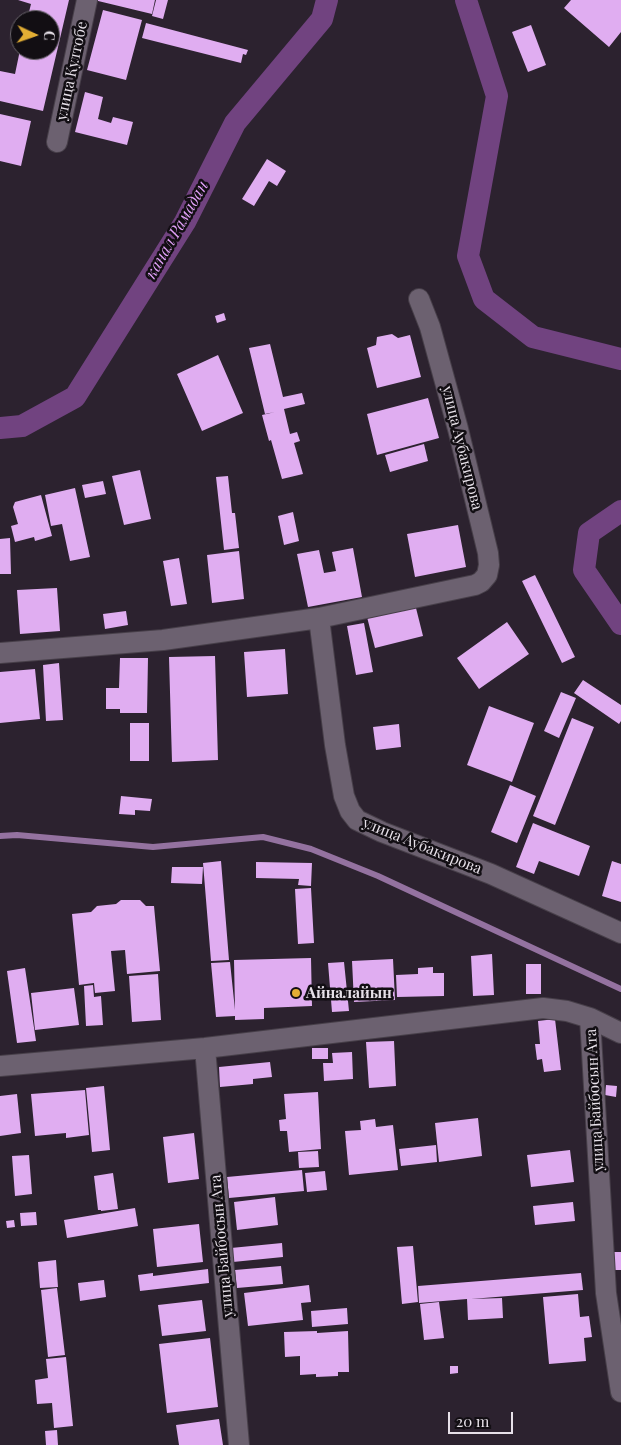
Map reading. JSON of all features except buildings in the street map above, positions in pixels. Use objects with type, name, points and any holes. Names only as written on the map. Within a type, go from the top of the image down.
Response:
[{"type":"street","name":"улица Култобе","points":[[57,142],[87,0]]},
{"type":"street","name":"улица Аубакирова","points":[[0,653],[163,640],[319,618],[475,585],[481,582],[487,575],[489,565],[488,553],[458,429],[430,327],[419,299]]},
{"type":"street","name":"улица Аубакирова","points":[[319,618],[335,745],[344,796],[350,811],[357,820],[382,832],[491,874],[621,933]]},
{"type":"street","name":"улица Байбосын Ата","points":[[0,1066],[205,1048],[543,1008],[567,1011],[590,1018],[621,1033]]},
{"type":"street","name":"улица Байбосын Ата","points":[[590,1018],[606,1294],[621,1392]]},
{"type":"street","name":"улица Байбосын Ата","points":[[205,1048],[239,1445]]},
{"type":"waterway","name":"канал Рамадан","points":[[0,428],[22,426],[75,397],[185,222],[235,123],[322,19],[327,0]]},
{"type":"waterway","name":"канал Рамадан","points":[[466,0],[497,96],[468,256],[484,299],[533,337],[621,359]]},
{"type":"waterway","name":"канал Рамадан","points":[[621,511],[589,533],[584,570],[621,624]]},
{"type":"waterway","points":[[0,836],[17,835],[153,847],[263,837],[311,849],[378,876],[621,989]]},
{"type":"place","name":"Айналайын","points":[[296,993]]}]
